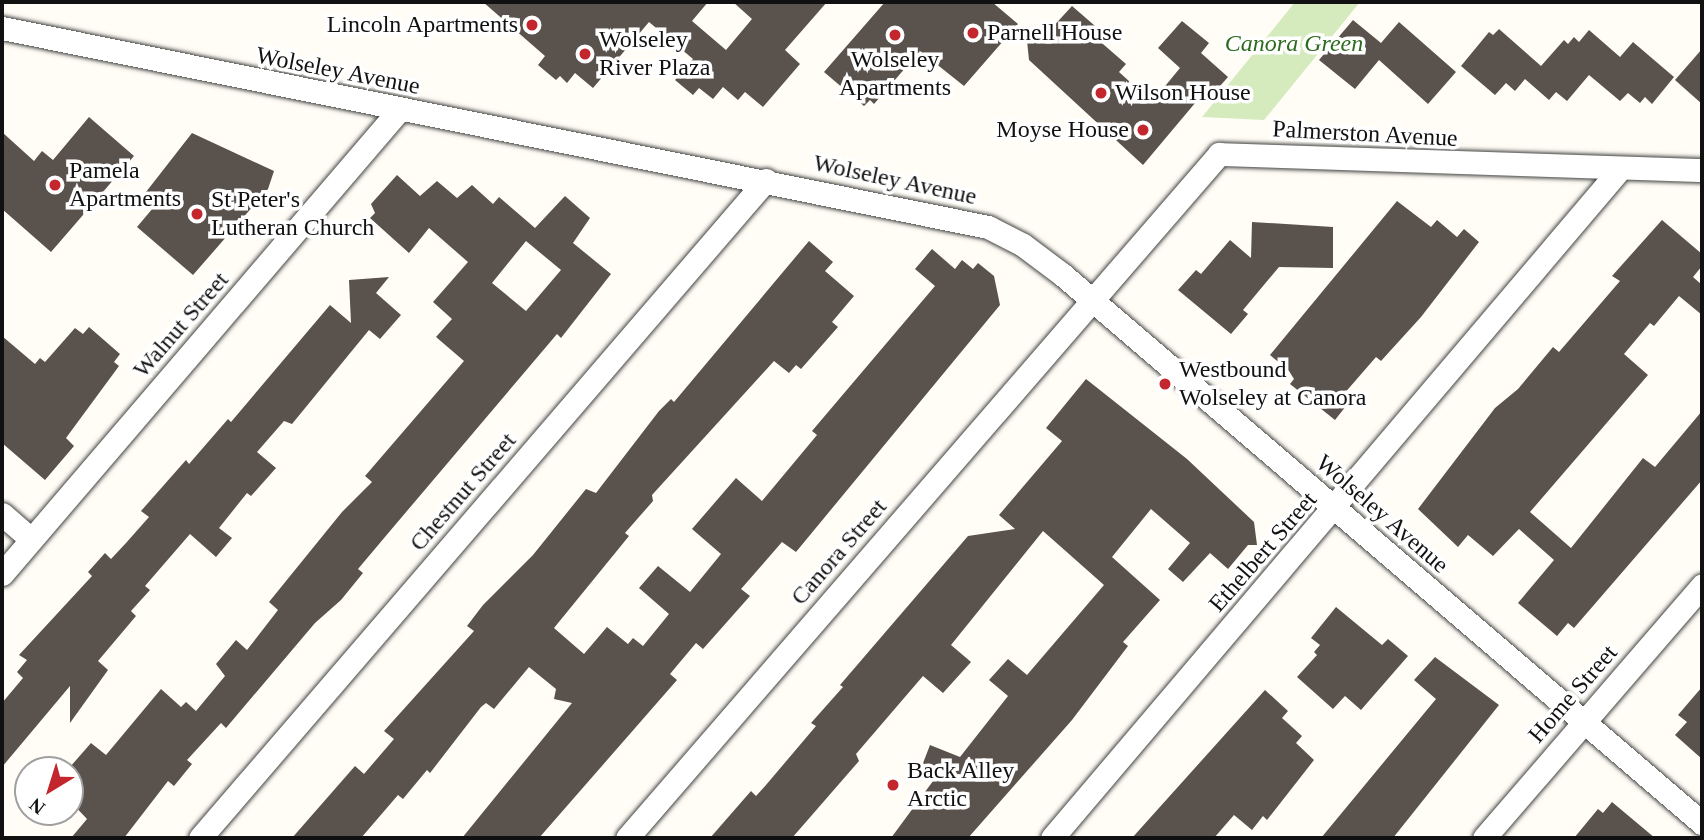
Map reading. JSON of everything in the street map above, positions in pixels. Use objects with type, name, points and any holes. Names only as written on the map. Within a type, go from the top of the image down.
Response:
[{"type":"street","name":"Wolseley Avenue","points":[[2,28],[988,226],[1023,245],[1091,300],[1702,823]]},
{"type":"street","name":"Walnut Street","points":[[2,574],[400,109]]},
{"type":"street","name":"Palmerston Avenue","points":[[1091,300],[1219,154],[1702,170]]},
{"type":"street","name":"Ethelbert Street","points":[[1052,838],[1335,508],[1620,169]]},
{"type":"street","name":"Chestnut Street","points":[[200,838],[766,180]]},
{"type":"street","name":"Canora Street","points":[[627,838],[1091,300]]},
{"type":"street","points":[[2,514],[31,539]]},
{"type":"street","name":"Home Street","points":[[1484,838],[1702,585]]},
{"type":"green space","name":"Canora Green","points":[[1295,2],[1360,2],[1264,120],[1202,117]]},
{"type":"building","points":[[483,2],[708,2],[692,21],[726,50],[752,19],[733,2],[827,2],[785,50],[800,64],[763,107],[745,92],[738,100],[723,87],[713,99],[699,88],[693,95],[675,80],[693,59],[649,22],[593,88],[575,73],[567,83],[560,76],[556,80],[538,65],[545,56]]},
{"type":"building","points":[[885,2],[992,2],[1018,24],[964,86],[920,51],[874,104],[870,100],[864,106],[824,72]]},
{"type":"building","points":[[1072,6],[1102,32],[1096,38],[1126,64],[1119,72],[1152,102],[1180,68],[1158,48],[1182,21],[1209,43],[1201,53],[1228,77],[1212,95],[1206,90],[1143,165],[1029,60],[1026,31],[1039,42]]},
{"type":"building","points":[[1353,20],[1381,43],[1399,22],[1456,72],[1428,104],[1379,60],[1355,89],[1319,60]]},
{"type":"building","points":[[1499,29],[1541,66],[1564,40],[1568,44],[1574,37],[1579,42],[1589,30],[1620,57],[1633,42],[1674,77],[1652,104],[1645,97],[1640,103],[1628,93],[1620,101],[1589,75],[1567,101],[1556,92],[1549,100],[1525,79],[1515,91],[1506,83],[1495,95],[1461,66],[1489,32],[1493,35]]},
{"type":"building","points":[[1702,49],[1702,104],[1675,80]]},
{"type":"building","name":"Pamela Apartments","points":[[89,117],[134,156],[51,252],[2,209],[2,132],[34,161],[42,151],[53,160]]},
{"type":"building","name":"St Peter's Lutheran Church","points":[[192,133],[274,171],[268,189],[193,275],[137,227],[158,202],[146,192]]},
{"type":"building","points":[[397,175],[420,196],[437,181],[457,198],[472,185],[493,204],[499,197],[535,228],[565,196],[590,218],[573,243],[611,274],[561,338],[557,334],[358,569],[363,573],[341,600],[315,623],[226,728],[221,723],[187,760],[192,764],[174,786],[168,781],[124,838],[71,838],[84,826],[87,819],[84,816],[84,756],[80,756],[91,743],[106,755],[161,689],[181,707],[186,702],[196,711],[225,676],[216,664],[236,640],[247,650],[278,610],[269,602],[342,512],[372,482],[365,476],[464,361],[436,337],[452,319],[433,302],[468,262],[429,228],[409,253],[370,218],[375,213],[371,204]],"holes":[[[526,241],[561,270],[526,311],[492,283]]]},
{"type":"building","points":[[1397,201],[1431,227],[1437,220],[1457,237],[1464,229],[1479,242],[1421,317],[1381,361],[1376,357],[1343,395],[1350,401],[1335,420],[1290,384],[1294,379],[1289,371],[1270,355]]},
{"type":"building","points":[[1662,220],[1702,254],[1702,266],[1693,277],[1702,285],[1702,315],[1679,296],[1654,326],[1650,323],[1624,354],[1648,375],[1530,512],[1571,548],[1643,458],[1655,467],[1702,411],[1702,480],[1574,628],[1568,623],[1557,636],[1518,603],[1554,560],[1519,529],[1493,556],[1468,535],[1458,547],[1418,509],[1495,408],[1518,389],[1553,347],[1559,352],[1620,281],[1612,276]]},
{"type":"building","points":[[1252,222],[1333,227],[1333,268],[1279,267],[1243,310],[1248,314],[1231,334],[1178,290],[1196,270],[1201,274],[1230,240],[1251,258]]},
{"type":"building","points":[[809,241],[833,262],[825,271],[854,296],[832,322],[838,327],[801,369],[796,365],[789,373],[774,361],[652,495],[653,501],[625,533],[629,536],[554,628],[584,654],[607,627],[628,644],[633,638],[643,646],[669,614],[639,588],[658,566],[690,592],[721,554],[692,529],[736,478],[762,501],[817,435],[812,431],[935,286],[915,269],[932,249],[955,269],[962,260],[973,269],[978,263],[994,276],[1000,305],[796,552],[782,542],[741,589],[750,596],[703,649],[696,643],[670,674],[677,680],[539,838],[462,838],[572,703],[554,699],[556,689],[529,667],[494,709],[486,703],[481,707],[430,773],[427,770],[403,799],[398,795],[361,838],[292,838],[355,766],[364,774],[394,739],[384,731],[474,631],[467,626],[483,605],[533,555],[586,489],[596,493],[659,411],[671,399],[674,402]]},
{"type":"building","points":[[389,277],[376,293],[401,315],[380,339],[369,330],[292,424],[284,421],[257,452],[276,468],[251,496],[247,493],[219,528],[232,538],[216,557],[190,534],[145,586],[150,590],[131,611],[136,616],[98,661],[108,670],[70,723],[70,686],[2,767],[2,703],[23,678],[17,672],[27,660],[19,655],[92,576],[88,572],[105,553],[111,559],[126,543],[149,517],[141,511],[186,460],[189,464],[228,419],[231,422],[330,305],[351,323],[349,280]]},
{"type":"building","points":[[89,327],[120,354],[114,362],[119,366],[66,438],[74,446],[45,480],[2,443],[2,336],[35,364],[40,358],[45,362],[75,328],[83,334]]},
{"type":"building","points":[[1086,379],[1187,459],[1254,522],[1257,545],[1248,545],[1228,569],[1210,553],[1183,582],[1168,569],[1190,543],[1151,509],[1112,557],[1160,600],[1123,642],[1128,646],[1072,720],[968,838],[891,838],[936,777],[920,771],[930,745],[960,757],[1008,696],[989,680],[1008,659],[1027,675],[1104,585],[1043,531],[951,645],[971,662],[943,693],[923,676],[856,754],[859,761],[792,838],[710,838],[751,791],[756,796],[766,785],[816,726],[811,723],[843,687],[840,685],[968,536],[1015,529],[999,515],[1062,441],[1046,428]]},
{"type":"building","points":[[1336,607],[1382,645],[1388,639],[1408,656],[1361,710],[1345,696],[1333,709],[1297,677],[1317,655],[1314,652],[1320,645],[1311,638]]},
{"type":"building","points":[[1435,657],[1499,705],[1393,838],[1321,838],[1436,699],[1414,680]]},
{"type":"building","points":[[1702,687],[1702,759],[1675,735],[1687,722],[1678,715]]},
{"type":"building","points":[[1265,690],[1288,711],[1282,718],[1302,736],[1296,743],[1314,760],[1267,820],[1263,816],[1252,830],[1234,815],[1214,838],[1132,838]]},
{"type":"building","points":[[1612,802],[1655,838],[1574,838],[1598,809],[1603,813]]},
{"type":"place","name":"Lincoln Apartments","points":[[532,25]]},
{"type":"place","name":"Parnell House","points":[[973,33]]},
{"type":"place","name":"Wolseley Apartments","points":[[895,35]]},
{"type":"place","name":"Wolseley River Plaza","points":[[585,54]]},
{"type":"place","name":"Wilson House","points":[[1101,93]]},
{"type":"place","name":"Moyse House","points":[[1143,130]]},
{"type":"place","name":"Pamela Apartments","points":[[55,185]]},
{"type":"place","name":"St Peter's Lutheran Church","points":[[197,214]]},
{"type":"place","name":"Westbound Wolseley at Canora","points":[[1165,384]]},
{"type":"place","name":"Back Alley Arctic","points":[[893,785]]}]
